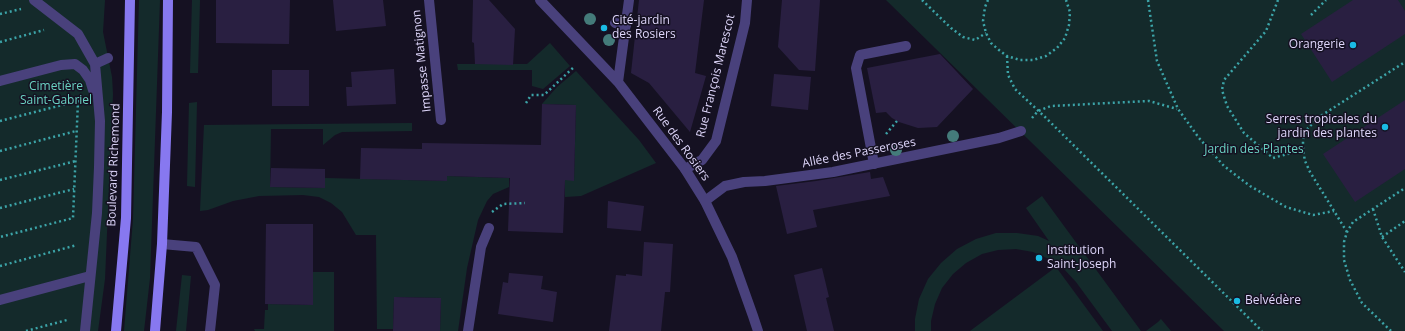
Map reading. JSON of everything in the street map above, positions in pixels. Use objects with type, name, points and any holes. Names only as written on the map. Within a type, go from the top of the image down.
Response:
[{"type":"main road","name":"Boulevard Richemond","points":[[116,331],[126,218],[130,0]]},
{"type":"main road","points":[[155,331],[162,244],[167,112],[168,0]]},
{"type":"street","points":[[34,0],[78,34],[95,64],[100,121],[99,174],[86,331]]},
{"type":"street","name":"Impasse Matignon","points":[[429,0],[441,120]]},
{"type":"street","name":"Rue des Rosiers","points":[[540,0],[618,82],[685,169],[705,201],[732,257],[758,331]]},
{"type":"street","points":[[618,82],[629,0]]},
{"type":"street","name":"Rue François Marescot","points":[[685,169],[702,160],[716,141],[745,23],[747,0]]},
{"type":"street","points":[[615,23],[626,25]]},
{"type":"street","points":[[874,164],[856,68],[860,55],[906,46]]},
{"type":"street","points":[[95,64],[108,58]]},
{"type":"street","points":[[0,81],[61,65],[75,64],[83,70],[90,80],[96,99],[100,121]]},
{"type":"street","name":"Allée des Passeroses","points":[[705,201],[725,186],[744,182],[824,174],[999,138],[1021,131]]},
{"type":"street","points":[[468,331],[481,247],[490,228]]},
{"type":"street","points":[[162,244],[196,247],[215,285],[210,331]]},
{"type":"street","points":[[0,300],[90,276]]},
{"type":"path","points":[[922,0],[951,28],[963,37],[975,40],[986,33]]},
{"type":"path","points":[[988,0],[985,7],[983,21],[986,33],[991,43],[1007,56],[1020,60],[1034,60],[1046,56],[1057,48],[1065,38],[1069,25],[1070,12],[1066,0]]},
{"type":"path","points":[[1148,0],[1157,61],[1178,109],[1199,138],[1224,166],[1254,188],[1286,207],[1313,215],[1334,211]]},
{"type":"path","points":[[1278,0],[1266,31],[1224,80],[1222,90],[1227,106],[1244,134],[1273,158],[1303,150]]},
{"type":"path","points":[[1311,15],[1326,0]]},
{"type":"path","points":[[0,42],[66,25]]},
{"type":"path","points":[[1007,56],[1008,75],[1015,89],[1262,331]]},
{"type":"path","points":[[1347,232],[1310,172],[1305,161],[1303,139],[1308,128],[1319,117],[1405,62]]},
{"type":"path","points":[[526,103],[531,95],[544,94],[575,66]]},
{"type":"path","points":[[0,121],[78,101],[73,218],[0,237]]},
{"type":"path","points":[[1021,131],[1038,111],[1051,106],[1149,101],[1178,109]]},
{"type":"path","points":[[0,151],[76,132]]},
{"type":"path","points":[[0,180],[76,161]]},
{"type":"path","points":[[1391,331],[1362,303],[1350,280],[1344,260],[1344,242],[1347,232],[1354,222],[1405,188]]},
{"type":"path","points":[[0,208],[74,189]]},
{"type":"path","points":[[490,228],[493,211],[503,204],[525,203]]},
{"type":"path","points":[[1374,209],[1382,237],[1405,272]]},
{"type":"path","points":[[1382,237],[1405,221]]},
{"type":"path","points":[[0,266],[93,241]]},
{"type":"path","points":[[26,331],[68,320]]},
{"type":"green space","name":"Cimetière Saint-Gabriel","points":[[0,0],[105,0],[103,32],[112,77],[113,94],[105,279],[98,331],[0,331]]},
{"type":"green space","points":[[139,0],[160,0],[150,278],[144,331],[124,331],[133,219]]},
{"type":"green space","points":[[192,0],[200,0],[198,73],[190,73]]},
{"type":"green space","name":"Jardin des Plantes","points":[[886,0],[1405,0],[1405,331],[1224,331]]},
{"type":"green space","points":[[550,43],[570,66],[543,89],[532,86],[532,70],[458,70],[457,64],[527,64]]},
{"type":"green space","points":[[576,71],[639,140],[656,163],[581,196],[565,197],[565,180],[574,180],[576,105],[542,104],[557,87]]},
{"type":"green space","points":[[197,102],[195,187],[187,186],[189,103]]},
{"type":"green space","points":[[412,123],[412,131],[342,132],[335,135],[323,145],[323,129],[271,129],[270,187],[324,188],[325,178],[447,181],[447,176],[509,178],[509,187],[493,194],[487,201],[478,220],[467,268],[458,331],[440,331],[441,298],[394,297],[393,329],[377,329],[376,235],[356,235],[342,212],[331,203],[319,197],[303,195],[259,196],[233,201],[208,210],[200,211],[204,125]]},
{"type":"green space","points":[[1042,196],[1141,331],[1112,331],[1076,282],[1064,269],[1049,259],[1033,252],[1016,249],[998,250],[982,254],[966,263],[953,274],[942,288],[935,304],[931,321],[931,331],[915,331],[915,319],[919,299],[928,279],[941,263],[957,249],[976,239],[996,233],[1017,233],[1038,236],[1049,241],[1026,208]]},
{"type":"green space","points":[[1056,267],[1103,331],[970,331]]},
{"type":"green space","points":[[313,272],[334,272],[334,331],[255,331],[254,329],[264,329],[265,310],[268,310],[268,304],[313,305]]},
{"type":"green space","points":[[182,275],[191,276],[186,331],[176,331]]},
{"type":"green space","points":[[1161,319],[1171,331],[1146,331],[1158,322]]},
{"type":"building","points":[[216,0],[290,0],[289,44],[216,43]]},
{"type":"building","points":[[333,0],[383,0],[386,26],[336,31]]},
{"type":"building","points":[[473,0],[489,0],[515,29],[513,65],[475,64],[474,43],[472,42]]},
{"type":"building","points":[[639,0],[704,0],[695,73],[706,76],[690,132],[649,83],[631,73]]},
{"type":"building","points":[[782,0],[820,0],[815,71],[799,70],[778,47]]},
{"type":"building","name":"Orangerie","points":[[1353,0],[1398,0],[1405,11],[1405,34],[1332,82],[1301,34]]},
{"type":"building","points":[[940,54],[973,89],[937,127],[918,128],[899,122],[886,112],[876,113],[867,68]]},
{"type":"building","points":[[394,69],[396,104],[347,106],[346,87],[352,87],[351,72]]},
{"type":"building","points":[[272,70],[309,70],[309,106],[272,106]]},
{"type":"building","points":[[774,74],[811,77],[808,110],[771,106]]},
{"type":"building","name":"Serres tropicales du jardin des plantes","points":[[1405,100],[1405,169],[1355,202],[1323,154]]},
{"type":"building","points":[[542,104],[576,105],[574,181],[565,180],[563,233],[508,231],[510,178],[447,176],[447,181],[360,179],[361,148],[422,149],[422,143],[541,145]]},
{"type":"building","points":[[271,168],[325,169],[325,188],[270,187]]},
{"type":"building","points":[[870,172],[871,179],[883,177],[890,196],[813,210],[817,227],[787,234],[776,186]]},
{"type":"building","points":[[608,201],[644,206],[641,231],[607,228]]},
{"type":"building","points":[[266,224],[313,224],[313,305],[265,304]]},
{"type":"building","points":[[644,242],[673,244],[670,292],[665,292],[661,331],[609,331],[616,275],[626,276],[626,274],[642,276]]},
{"type":"building","points":[[822,268],[829,297],[826,298],[834,331],[807,331],[794,275]]},
{"type":"building","points":[[509,273],[543,276],[541,289],[557,292],[553,322],[498,314],[503,282],[508,283]]},
{"type":"building","points":[[394,297],[441,298],[440,331],[393,331]]},
{"type":"place","name":"Cité-jardin des Rosiers","points":[[604,28]]},
{"type":"place","name":"Orangerie","points":[[1353,45]]},
{"type":"place","name":"Serres tropicales du jardin des plantes","points":[[1385,127]]},
{"type":"place","name":"Institution Saint-Joseph","points":[[1039,258]]},
{"type":"place","name":"Belvédère","points":[[1237,301]]}]
